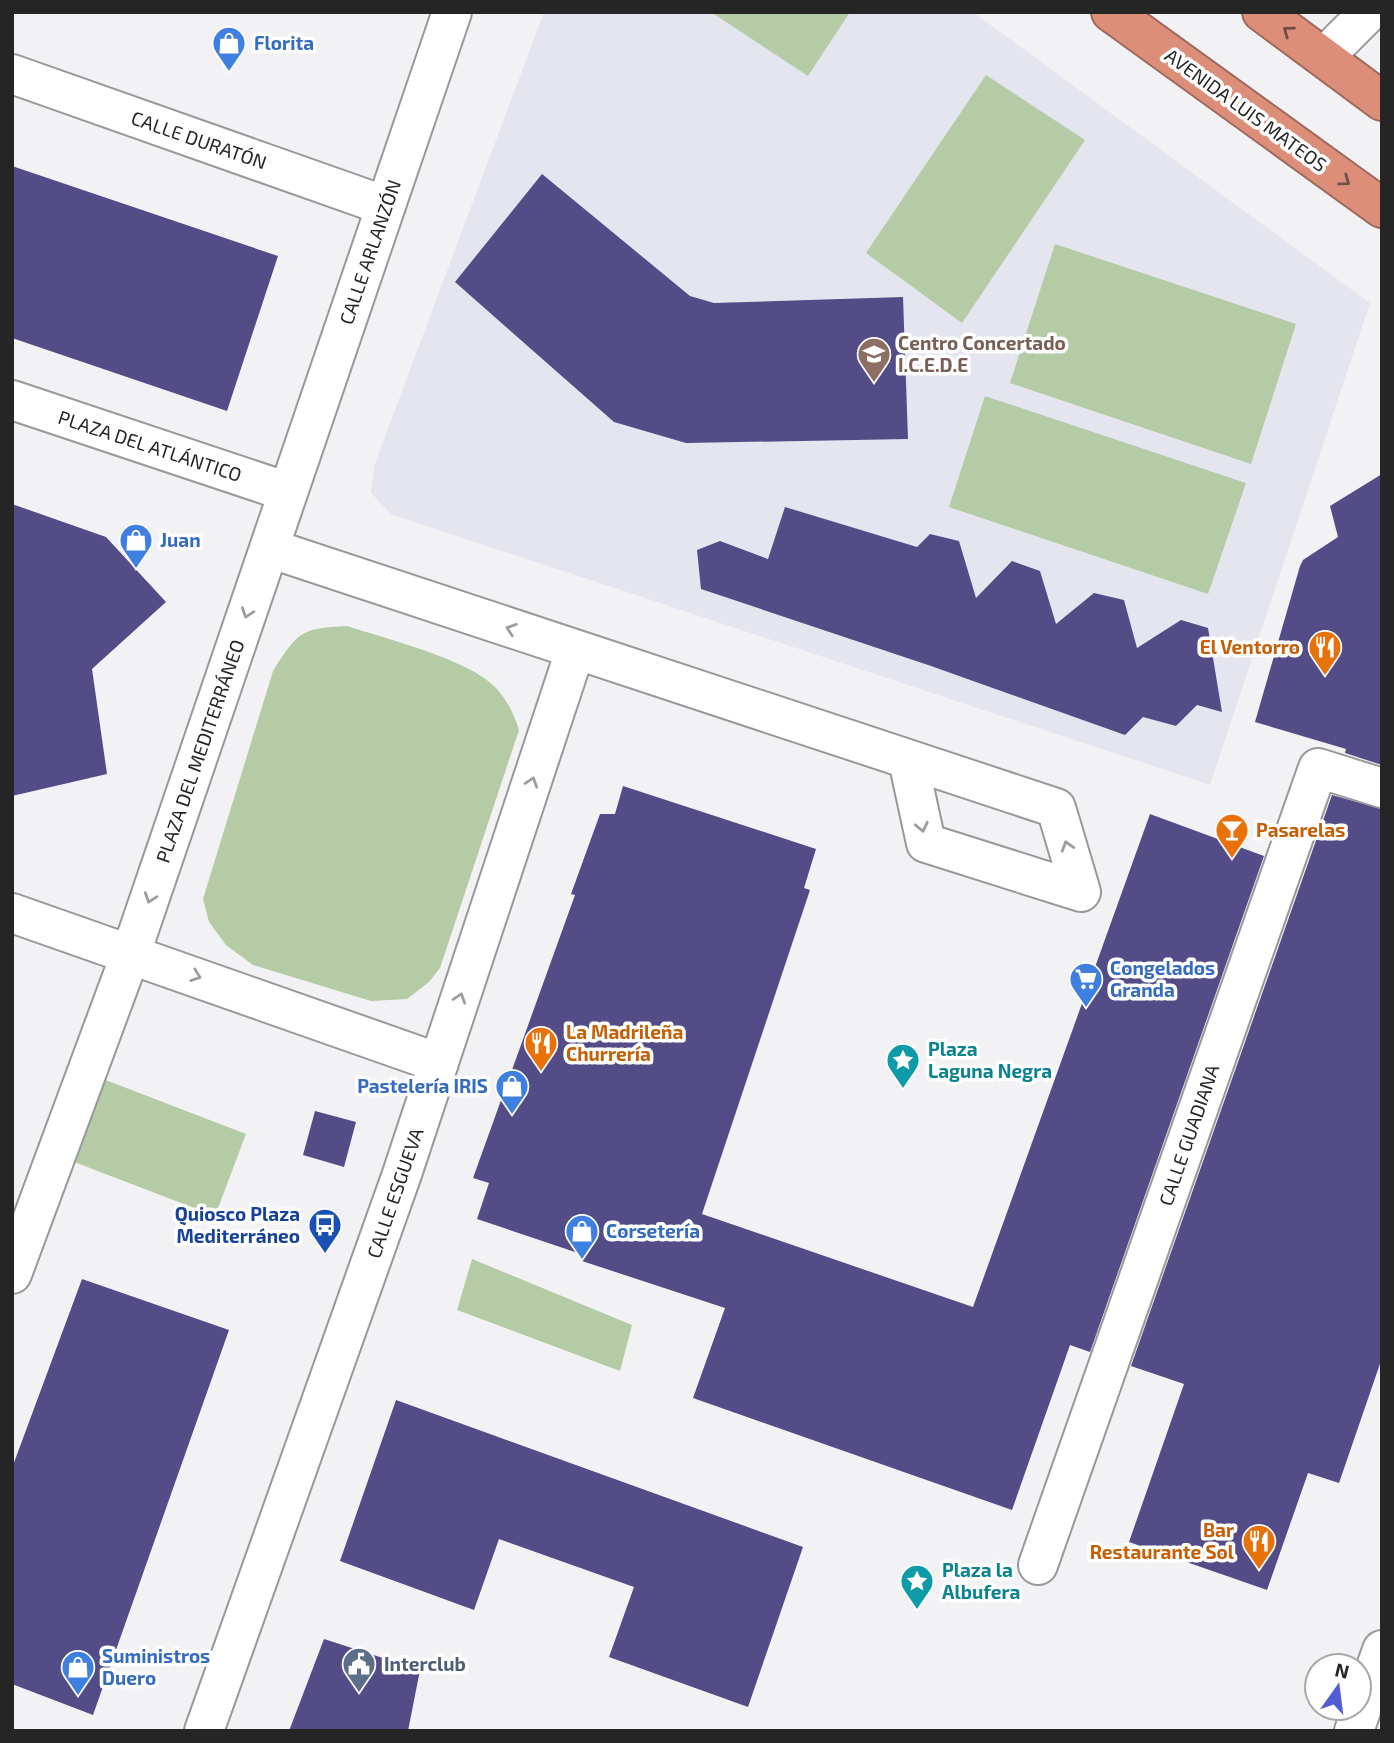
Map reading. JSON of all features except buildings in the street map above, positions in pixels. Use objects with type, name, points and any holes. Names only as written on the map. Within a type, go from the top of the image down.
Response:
[{"type":"highway","name":"AVENIDA LUIS MATEOS","points":[[1111,12],[1382,208]]},
{"type":"highway","points":[[1262,12],[1382,101]]},
{"type":"street","name":"CALLE ARLANZÓN","points":[[288,492],[452,12]]},
{"type":"street","points":[[1324,57],[1368,12]]},
{"type":"street","name":"CALLE DURATÓN","points":[[12,74],[386,206]]},
{"type":"street","name":"PLAZA DEL ATLÁNTICO","points":[[12,400],[288,492]]},
{"type":"street","name":"PLAZA DEL MEDITERRÁNEO","points":[[12,1274],[131,953],[288,492]]},
{"type":"street","points":[[269,548],[1056,808],[1081,892],[926,843],[908,760]]},
{"type":"street","name":"CALLE ESGUEVA","points":[[204,1731],[366,1276],[575,651]]},
{"type":"street","name":"CALLE GUADIANA","points":[[1038,1566],[1318,768],[1382,788]]},
{"type":"street","points":[[12,913],[439,1063]]},
{"type":"street","points":[[1354,1731],[1382,1650]]},
{"type":"shaded area","name":"Centro Concertado I.C.E.D.E","points":[[544,12],[973,12],[1370,303],[1210,785],[391,514],[371,493],[374,466]]},
{"type":"green space","points":[[711,12],[850,12],[808,76]]},
{"type":"green space","points":[[986,75],[1085,140],[962,323],[866,253]]},
{"type":"green space","points":[[1055,244],[1296,324],[1251,464],[1010,383]]},
{"type":"green space","points":[[985,396],[1246,483],[1208,594],[949,507]]},
{"type":"green space","points":[[347,626],[426,651],[467,668],[496,688],[504,697],[519,730],[440,968],[429,982],[407,999],[371,1001],[253,965],[226,945],[209,922],[203,899],[273,671],[295,640],[302,635],[320,628]]},
{"type":"green space","points":[[103,1079],[246,1134],[215,1216],[69,1160]]},
{"type":"green space","points":[[472,1259],[632,1325],[620,1371],[457,1310]]},
{"type":"place","name":"Florita","points":[[229,73]]},
{"type":"place","name":"Centro Concertado I.C.E.D.E","points":[[874,384]]},
{"type":"place","name":"Juan","points":[[136,570]]},
{"type":"place","name":"El Ventorro","points":[[1325,677]]},
{"type":"place","name":"Pasarelas","points":[[1232,860]]},
{"type":"place","name":"Congelados Granda","points":[[1086,1009]]},
{"type":"place","name":"La Madrileña Churrería","points":[[541,1073]]},
{"type":"place","name":"Plaza Laguna Negra","points":[[903,1090]]},
{"type":"place","name":"Pastelería IRIS","points":[[512,1116]]},
{"type":"place","name":"Quiosco Plaza Mediterráneo","points":[[325,1255]]},
{"type":"place","name":"Corsetería","points":[[582,1261]]},
{"type":"place","name":"Bar Restaurante Sol","points":[[1259,1571]]},
{"type":"place","name":"Plaza la Albufera","points":[[917,1611]]},
{"type":"place","name":"Interclub","points":[[359,1694]]},
{"type":"place","name":"Suministros Duero","points":[[78,1697]]}]
